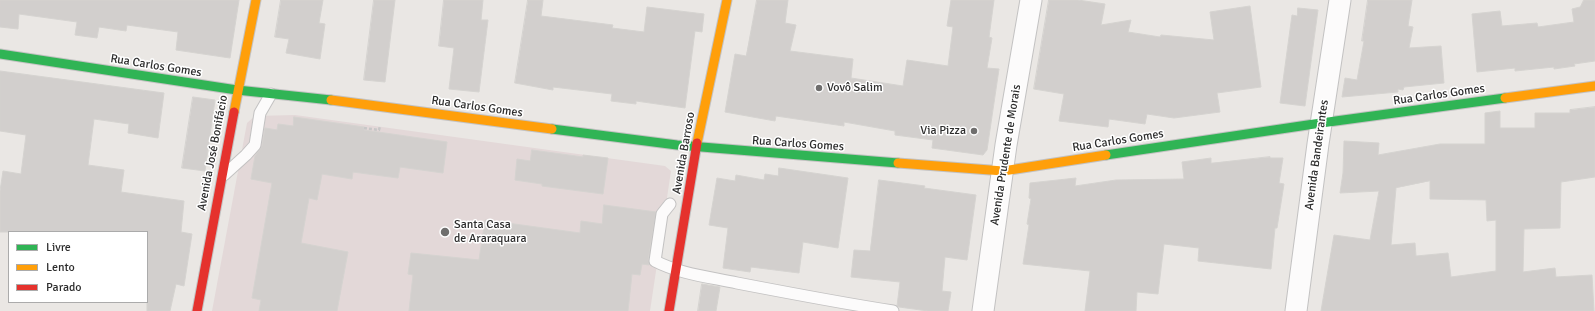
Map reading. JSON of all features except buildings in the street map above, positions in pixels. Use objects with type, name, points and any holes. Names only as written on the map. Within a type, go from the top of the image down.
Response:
[{"type":"street","name":"Avenida José Bonifácio","points":[[198,311],[205,263],[237,90],[256,0]]},
{"type":"street","name":"Avenida Barroso","points":[[669,311],[696,148],[727,0]]},
{"type":"street","name":"Avenida Prudente de Morais","points":[[983,311],[1003,170],[1031,0]]},
{"type":"street","name":"Avenida Bandeirantes","points":[[1296,311],[1321,123],[1340,0]]},
{"type":"street","name":"Rua Carlos Gomes","points":[[0,54],[237,90],[351,102],[696,148],[1003,170],[1321,123],[1595,86]]},
{"type":"lane","points":[[221,178],[255,145],[260,113],[271,94]]},
{"type":"lane","points":[[670,204],[662,214],[655,261],[676,270],[858,306],[893,311]]},
{"type":"path","points":[[364,128],[379,130],[380,125]]},
{"type":"shaded area","name":"Santa Casa de Araraquara","points":[[295,115],[665,166],[671,171],[650,311],[212,311],[247,123],[255,116]]},
{"type":"traffic: fast","points":[[0,54],[237,90],[331,100]]},
{"type":"traffic: fast","points":[[1106,155],[1321,123],[1505,98]]},
{"type":"traffic: fast","points":[[552,129],[677,145],[898,163]]},
{"type":"traffic: slow","points":[[234,112],[256,0]]},
{"type":"traffic: slow","points":[[697,143],[727,0]]},
{"type":"traffic: slow","points":[[1505,98],[1595,86]]},
{"type":"traffic: slow","points":[[331,100],[552,129]]},
{"type":"traffic: slow","points":[[898,163],[1003,171],[1106,155]]},
{"type":"traffic: jam","points":[[197,311],[234,112]]},
{"type":"traffic: jam","points":[[669,311],[697,143]]},
{"type":"place","name":"Vovô Salim","points":[[819,88]]},
{"type":"place","name":"Via Pizza","points":[[974,131]]},
{"type":"place","name":"Santa Casa de Araraquara","points":[[445,232]]}]
